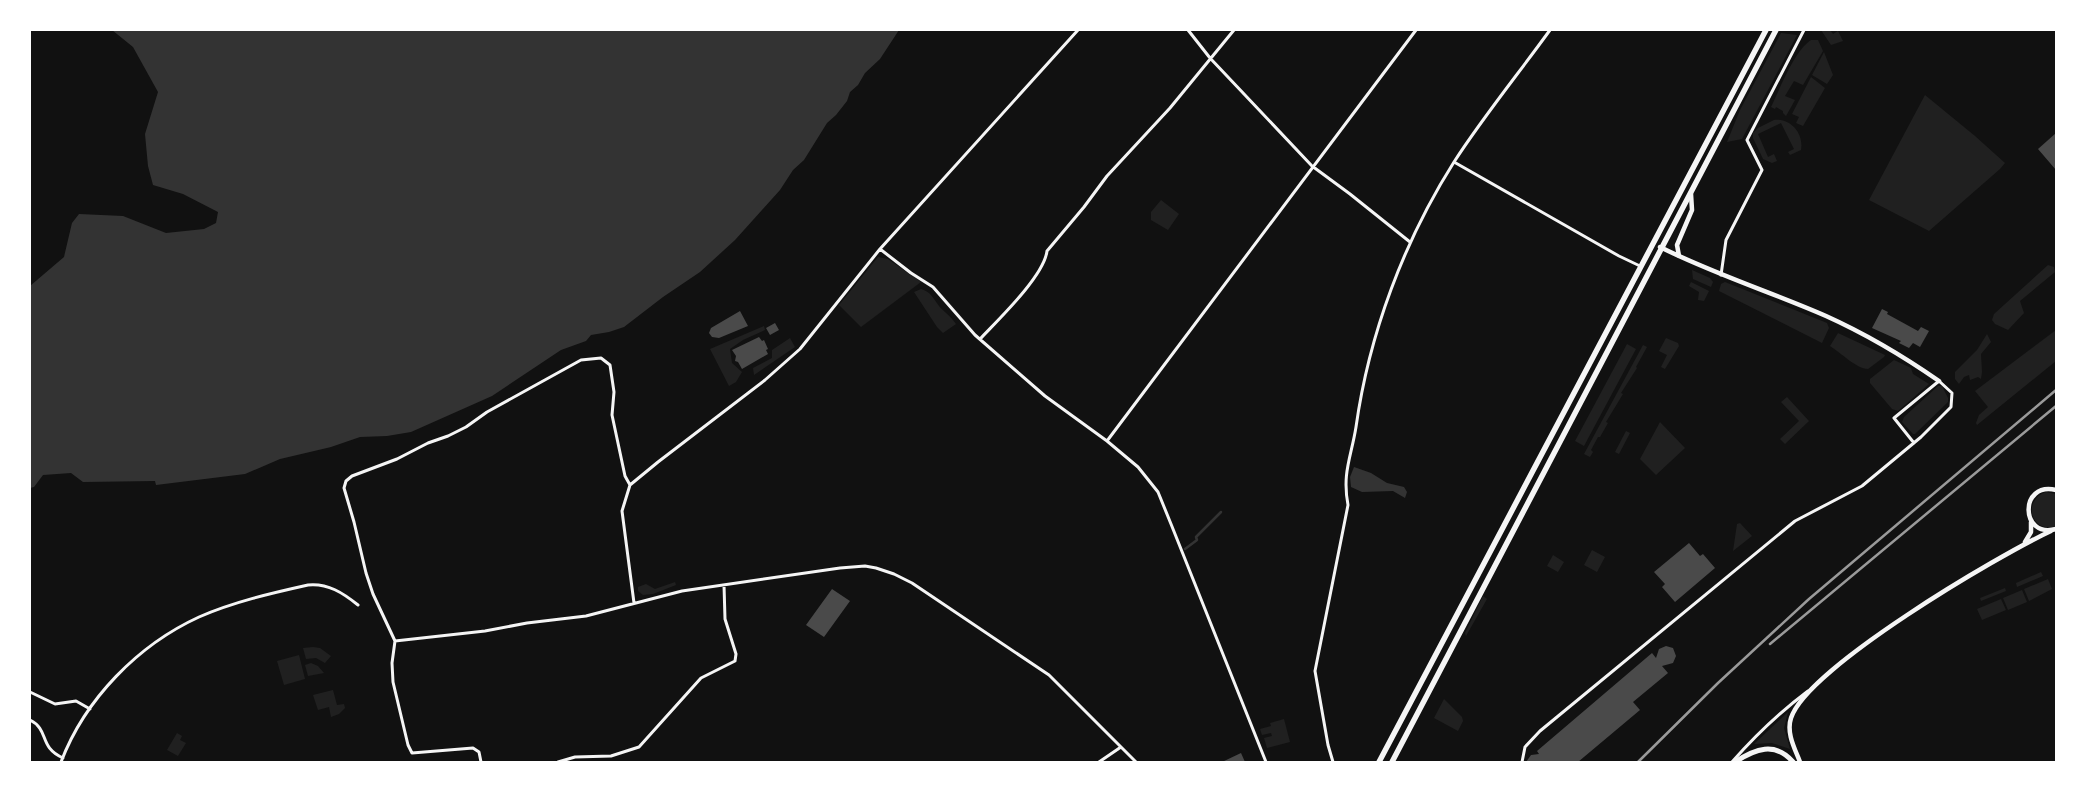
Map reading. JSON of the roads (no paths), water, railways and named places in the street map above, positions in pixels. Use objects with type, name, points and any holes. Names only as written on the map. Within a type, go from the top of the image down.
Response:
[{"type":"main road","points":[[1379,762],[1766,30]]},
{"type":"main road","points":[[1392,762],[1774,32]]},
{"type":"main road","points":[[1734,762],[1764,748],[1779,750],[1793,762]]},
{"type":"street","points":[[634,603],[622,511],[630,485],[791,358],[880,249],[1078,30]]},
{"type":"street","points":[[1188,30],[1210,58],[1312,166],[1410,242]]},
{"type":"street","points":[[980,339],[1022,293],[1046,261],[1047,251],[1107,176],[1170,108],[1234,30]]},
{"type":"street","points":[[1107,441],[1416,30]]},
{"type":"street","points":[[1333,762],[1328,745],[1315,671],[1348,505],[1345,487],[1346,474],[1352,452],[1360,394],[1379,326],[1395,277],[1410,242],[1454,162],[1550,30]]},
{"type":"street","points":[[1721,275],[1726,240],[1762,170],[1748,140],[1804,30]]},
{"type":"street","points":[[1454,162],[1619,256],[1641,266]]},
{"type":"street","points":[[1679,256],[1676,245],[1692,210],[1691,190]]},
{"type":"street","points":[[1522,762],[1525,747],[1540,731],[1794,521],[1862,486],[1914,442],[1951,407],[1952,394],[1939,381],[1894,351],[1837,322],[1769,292],[1721,275],[1653,244]]},
{"type":"street","points":[[880,249],[910,273],[933,287],[980,339],[1045,396],[1107,441],[1138,467],[1158,492],[1266,762]]},
{"type":"street","points":[[481,762],[479,752],[473,748],[412,752],[408,745],[392,682],[395,641],[373,594],[366,573],[344,488],[346,481],[352,476],[397,459],[454,433],[487,412],[581,360],[601,358],[610,365],[614,392],[612,415],[625,476],[630,485]]},
{"type":"street","points":[[1914,442],[1894,418],[1939,381]]},
{"type":"street","points":[[2023,544],[2031,532],[2028,506],[2032,497],[2045,489],[2056,490]]},
{"type":"street","points":[[2031,520],[2038,527],[2054,530]]},
{"type":"street","points":[[1734,762],[1748,744],[1786,707],[1858,651],[1943,592],[2023,544],[2054,530]]},
{"type":"street","points":[[395,641],[484,631],[527,623],[586,616],[682,591],[814,571],[865,566],[894,574],[943,603],[1049,675],[1136,762]]},
{"type":"street","points":[[30,720],[41,729],[49,750],[62,760],[90,709],[132,660],[165,636],[207,614],[308,584],[318,584],[336,590],[358,605]]},
{"type":"street","points":[[558,762],[575,757],[611,756],[639,747],[701,678],[735,661],[736,654],[725,619],[724,585]]},
{"type":"street","points":[[1800,762],[1793,746],[1789,726],[1796,708],[1812,688]]},
{"type":"street","points":[[30,692],[56,704],[76,701],[90,709]]},
{"type":"street","points":[[1099,762],[1121,746]]},
{"type":"waterway","points":[[1185,549],[1197,540],[1196,537],[1221,512]]},
{"type":"railway","points":[[1638,762],[1718,683],[1809,599],[2056,390]]},
{"type":"railway","points":[[1770,644],[2056,406]]}]
